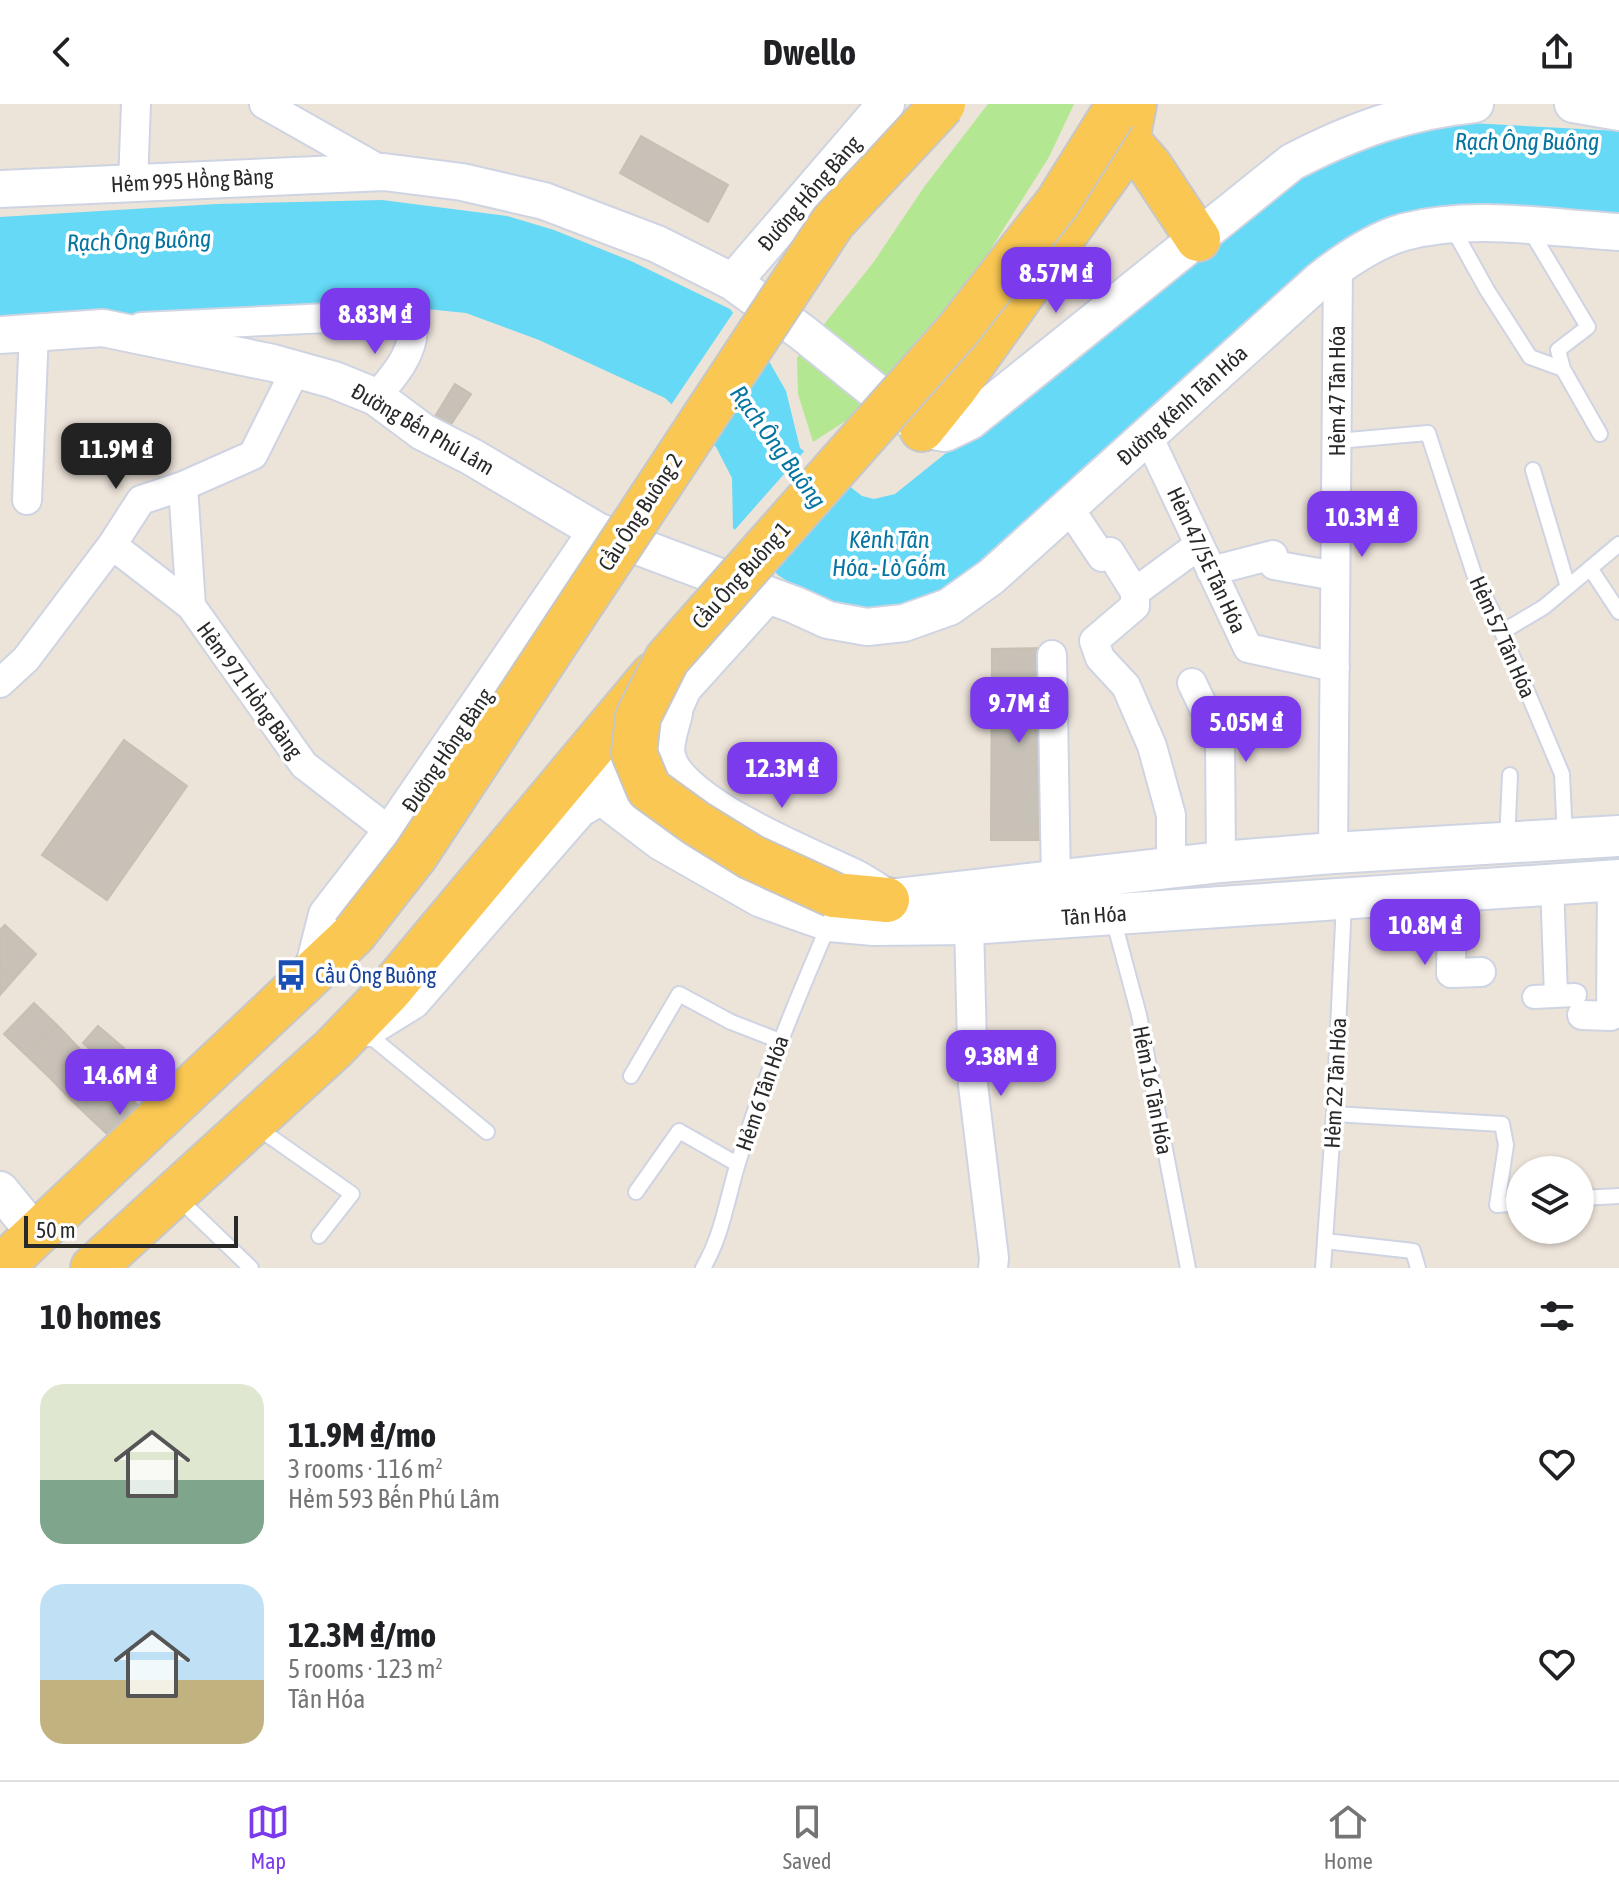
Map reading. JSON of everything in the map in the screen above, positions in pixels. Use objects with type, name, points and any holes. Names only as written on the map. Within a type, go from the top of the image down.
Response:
[{"type":"main road","name":"Cầu Ông Buông 2","points":[[312,974],[354,934],[415,856],[833,222],[943,104]]},
{"type":"main road","points":[[1123,116],[1149,165],[1198,239]]},
{"type":"main road","points":[[922,429],[955,388],[1115,164],[1123,116]]},
{"type":"main road","name":"Cầu Ông Buông 1","points":[[348,1040],[389,991],[674,687],[958,330],[1123,116]]},
{"type":"main road","points":[[674,687],[664,754],[673,775],[701,802],[801,856],[853,879],[887,900]]},
{"type":"main road","points":[[674,687],[638,717],[634,753],[649,789],[696,823],[832,908],[887,900]]},
{"type":"main road","name":"Tân Hóa","points":[[591,802],[762,897],[832,908],[874,925],[969,924],[1615,880]]},
{"type":"main road","name":"Tân Hóa","points":[[887,900],[1221,862],[1619,836]]},
{"type":"main road","points":[[0,1268],[312,974]]},
{"type":"main road","points":[[93,1268],[251,1123],[348,1040]]},
{"type":"street","points":[[133,183],[136,104]]},
{"type":"street","name":"Hẻm 995 Hồng Bàng","points":[[264,104],[303,113],[384,172]]},
{"type":"street","name":"Đường Hồng Bàng","points":[[733,282],[885,104]]},
{"type":"street","points":[[922,429],[945,433],[970,421],[1292,162],[1334,140],[1393,119],[1433,109],[1475,104]]},
{"type":"street","points":[[1573,104],[1619,112]]},
{"type":"street","name":"Hẻm 995 Hồng Bàng","points":[[0,189],[384,172],[462,182],[544,201],[657,244],[733,282],[803,333],[922,429]]},
{"type":"street","name":"Đường Kênh Tân Hóa","points":[[767,595],[828,620],[867,627],[904,623],[949,607],[991,577],[1338,265],[1358,252],[1402,233],[1450,224],[1619,232]]},
{"type":"street","name":"Hẻm 47 Tân Hóa","points":[[1333,853],[1338,265]]},
{"type":"street","points":[[103,328],[390,315],[413,330],[413,345],[376,397]]},
{"type":"street","name":"Đường Bến Phú Lâm","points":[[17,333],[103,328],[334,380],[376,397],[423,432],[472,457],[597,531],[767,595]]},
{"type":"street","points":[[17,333],[27,500]]},
{"type":"street","points":[[0,683],[26,659],[112,545],[141,500],[183,486],[253,455],[296,369]]},
{"type":"street","name":"Hẻm 47/5E Tân Hóa","points":[[1148,436],[1248,648],[1335,667]]},
{"type":"street","points":[[183,486],[191,606]]},
{"type":"street","points":[[1069,508],[1102,557],[1110,552],[1135,592],[1135,606],[1094,641],[1100,658],[1126,686],[1152,746],[1171,815],[1171,869]]},
{"type":"street","name":"Đường Hồng Bàng","points":[[312,974],[327,915],[391,832],[597,531]]},
{"type":"street","name":"Hẻm 971 Hồng Bàng","points":[[112,545],[191,606],[304,765],[391,832]]},
{"type":"street","points":[[1135,592],[1199,545]]},
{"type":"street","points":[[1211,571],[1273,555],[1274,565],[1335,576]]},
{"type":"street","points":[[348,1040],[412,1001],[591,802],[674,687],[767,595]]},
{"type":"street","points":[[1052,655],[1056,882]]},
{"type":"street","points":[[1192,683],[1220,742],[1221,862]]},
{"type":"street","points":[[1552,884],[1562,1001],[1611,1016],[1615,880]]},
{"type":"street","points":[[1452,891],[1451,973],[1481,972]]},
{"type":"street","points":[[969,924],[973,1085],[993,1268]]},
{"type":"street","points":[[0,1190],[36,1234]]},
{"type":"lane","points":[[1450,224],[1530,357],[1563,369]]},
{"type":"lane","points":[[1527,226],[1588,327],[1558,350],[1563,369],[1600,434]]},
{"type":"lane","name":"Hẻm 57 Tân Hóa","points":[[1337,441],[1428,433],[1474,574],[1562,774],[1565,839]]},
{"type":"lane","points":[[1533,470],[1568,587]]},
{"type":"lane","points":[[1502,632],[1544,607],[1619,544]]},
{"type":"lane","points":[[1590,568],[1619,612]]},
{"type":"lane","points":[[1507,841],[1510,775]]},
{"type":"lane","name":"Hẻm 22 Tân Hóa","points":[[1323,1268],[1344,898]]},
{"type":"lane","name":"Hẻm 6 Tân Hóa","points":[[703,1268],[714,1250],[737,1164],[780,1041],[832,908]]},
{"type":"lane","name":"Hẻm 16 Tân Hóa","points":[[1112,913],[1139,1015],[1188,1268]]},
{"type":"lane","points":[[631,1076],[679,994],[731,1022],[780,1041]]},
{"type":"lane","points":[[348,1040],[487,1132]]},
{"type":"lane","points":[[1334,1114],[1502,1124],[1506,1145],[1497,1205],[1506,1204]]},
{"type":"lane","points":[[251,1123],[352,1194],[319,1236]]},
{"type":"lane","points":[[636,1192],[679,1131],[737,1164]]},
{"type":"lane","points":[[173,1194],[251,1268]]},
{"type":"lane","points":[[1594,1197],[1619,1196]]},
{"type":"lane","points":[[1325,1241],[1413,1251],[1418,1268]]},
{"type":"green space","points":[[988,104],[1074,104],[1049,157],[961,296],[847,420],[813,442],[798,394],[797,358],[873,263],[924,187]]},
{"type":"water","name":"Kênh Tân Hóa - Lò Gốm","points":[[1451,122],[1619,131],[1619,215],[1397,218],[935,598],[873,612],[816,600],[778,575],[733,528],[732,478],[716,447],[665,398],[539,340],[466,313],[397,306],[0,321],[0,217],[217,204],[382,200],[507,216],[554,230],[631,261],[730,309],[762,349],[786,391],[800,448],[862,496],[874,499],[895,494],[1279,186],[1341,149]]},
{"type":"pier","points":[[735,310],[771,357],[711,448],[669,408]]},
{"type":"pier","points":[[807,448],[851,483],[771,573],[732,533]]},
{"type":"building","points":[[641,136],[728,185],[708,222],[620,173]]},
{"type":"building","points":[[455,384],[471,394],[446,432],[431,423]]},
{"type":"building","points":[[1047,648],[1047,840],[991,840],[992,649]]},
{"type":"building","points":[[124,740],[187,786],[107,900],[42,855]]},
{"type":"building","points":[[5,925],[36,954],[14,979],[0,966],[0,930]]},
{"type":"building","points":[[0,966],[14,979],[0,995]]},
{"type":"building","points":[[34,1003],[57,1025],[27,1056],[4,1034]]},
{"type":"building","points":[[57,1025],[79,1048],[50,1078],[27,1056]]},
{"type":"building","points":[[98,1026],[124,1048],[109,1066],[83,1043]]},
{"type":"building","points":[[79,1048],[100,1068],[70,1099],[50,1078]]},
{"type":"building","points":[[100,1068],[120,1088],[91,1119],[70,1099]]},
{"type":"building","points":[[120,1088],[148,1115],[119,1145],[91,1119]]},
{"type":"place","name":"Cầu Ông Buông","points":[[291,975]]},
{"type":"water label","name":"Rạch Ông Buông","points":[[1527,142]]},
{"type":"water label","name":"Rạch Ông Buông","points":[[139,241]]},
{"type":"water label","name":"Rạch Ông Buông","points":[[778,447]]}]
